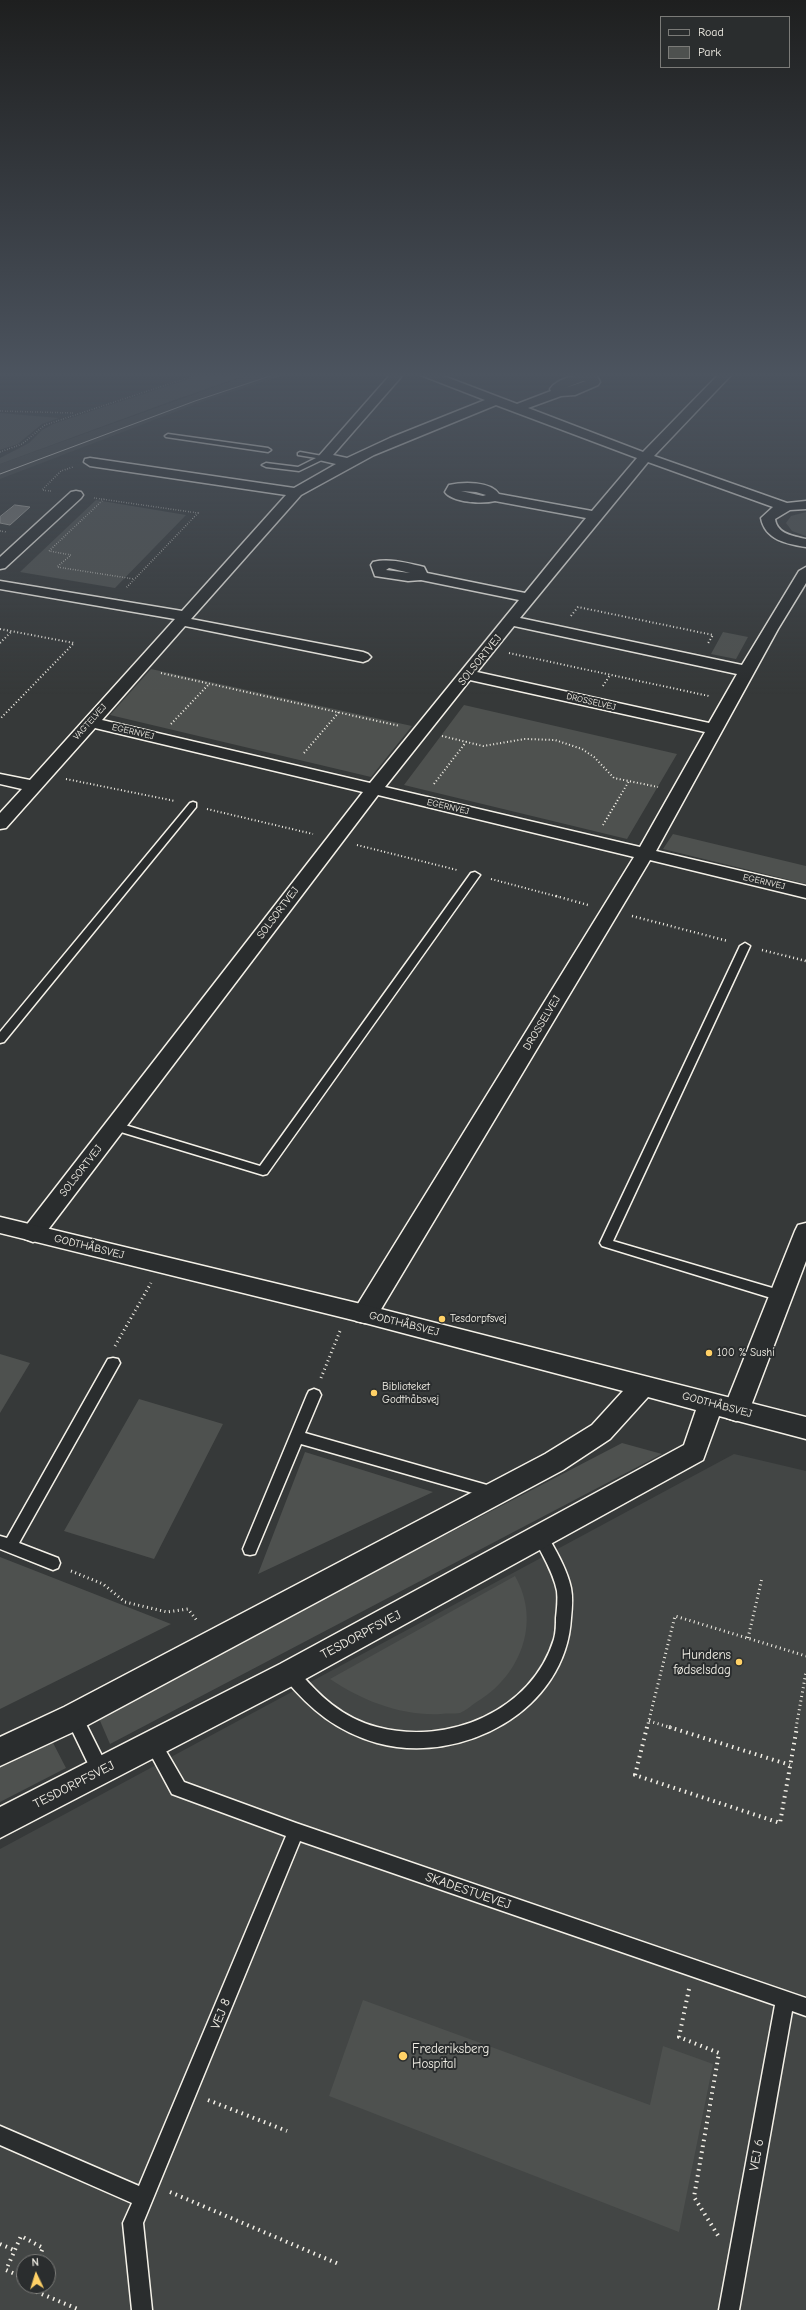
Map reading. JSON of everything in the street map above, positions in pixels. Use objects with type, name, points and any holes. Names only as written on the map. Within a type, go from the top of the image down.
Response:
[{"type":"street","points":[[212,480],[296,492]]},
{"type":"street","name":"VAGTELVEJ","points":[[0,824],[296,492],[317,480]]},
{"type":"street","name":"SOLSORTVEJ","points":[[33,1233],[374,789],[626,480]]},
{"type":"street","points":[[709,480],[785,507]]},
{"type":"street","points":[[0,565],[76,495]]},
{"type":"street","points":[[495,497],[596,516]]},
{"type":"street","points":[[806,505],[785,507],[774,512],[768,518],[768,525],[774,532],[785,538],[806,543]]},
{"type":"street","name":"DROSSELVEJ","points":[[357,1312],[611,911],[645,854],[729,700],[806,571]]},
{"type":"street","points":[[421,576],[530,598]]},
{"type":"street","points":[[0,586],[112,603],[363,658]]},
{"type":"street","points":[[511,622],[746,671]]},
{"type":"street","name":"DROSSELVEJ","points":[[468,675],[713,729]]},
{"type":"street","name":"EGERNVEJ","points":[[91,722],[806,892]]},
{"type":"street","points":[[0,779],[39,780]]},
{"type":"street","name":"GODTHÅBSVEJ","points":[[0,1225],[357,1312],[644,1386],[723,1408],[806,1428]]},
{"type":"street","name":"TESDORPFSVEJ","points":[[0,1823],[290,1673],[541,1538],[694,1452],[723,1408],[781,1296],[806,1232]]},
{"type":"street","points":[[0,1752],[74,1717],[496,1493],[601,1432],[644,1386]]},
{"type":"lane","points":[[0,1039],[193,805]]},
{"type":"lane","points":[[115,1126],[263,1171],[475,875]]},
{"type":"lane","points":[[746,946],[606,1244],[781,1296]]},
{"type":"lane","points":[[54,1563],[5,1544],[113,1363]]},
{"type":"lane","points":[[250,1549],[314,1395]]},
{"type":"lane","points":[[297,1437],[496,1493]]},
{"type":"lane","points":[[290,1673],[312,1700],[340,1721],[374,1735],[411,1741],[448,1739],[483,1728],[514,1710],[529,1696],[539,1686],[556,1658],[564,1627],[565,1595],[556,1565],[541,1538]]},
{"type":"lane","points":[[74,1717],[101,1772]]},
{"type":"lane","name":"SKADESTUEVEJ","points":[[153,1744],[178,1788],[296,1831],[806,2007]]},
{"type":"lane","name":"VEJ 8","points":[[142,2310],[133,2223],[296,1831]]},
{"type":"lane","name":"VEJ 6","points":[[729,2310],[785,1999]]},
{"type":"lane","points":[[0,2135],[144,2198]]},
{"type":"path","points":[[52,480],[42,490],[198,513],[112,603]]},
{"type":"path","points":[[104,499],[49,551],[71,555],[57,568],[134,579]]},
{"type":"path","points":[[558,632],[578,607],[713,635],[699,661]]},
{"type":"path","points":[[0,629],[74,643],[0,719]]},
{"type":"path","points":[[0,643],[12,631]]},
{"type":"path","points":[[489,649],[729,700]]},
{"type":"path","points":[[139,668],[486,746],[526,738],[548,739],[572,745],[595,756],[608,768],[614,778],[678,792]]},
{"type":"path","points":[[171,724],[210,683]]},
{"type":"path","points":[[302,755],[339,712]]},
{"type":"path","points":[[432,786],[466,742]]},
{"type":"path","points":[[39,780],[193,805],[475,875],[806,961]]},
{"type":"path","points":[[602,827],[629,781]]},
{"type":"path","points":[[124,1330],[162,1265]]},
{"type":"path","points":[[314,1395],[357,1312]]},
{"type":"path","points":[[54,1563],[103,1584],[125,1602],[167,1612],[188,1609],[213,1644]]},
{"type":"path","points":[[748,1638],[762,1578]]},
{"type":"path","points":[[806,1656],[675,1616],[636,1775],[780,1823],[806,1672]]},
{"type":"path","points":[[649,1721],[790,1765]]},
{"type":"path","points":[[693,1969],[679,2037],[719,2053],[694,2197],[737,2267]]},
{"type":"path","points":[[188,2093],[287,2131]]},
{"type":"path","points":[[144,2198],[168,2191],[341,2265]]},
{"type":"path","points":[[16,2274],[6,2270],[21,2236],[43,2248],[40,2254]]},
{"type":"path","points":[[0,2244],[14,2250]]},
{"type":"path","points":[[42,2294],[80,2310]]},
{"type":"shaded area","points":[[15,505],[30,507],[10,525],[0,523],[0,517]]},
{"type":"shaded area","name":"Frederiksberg Hospital","points":[[734,1454],[806,1471],[806,2310],[0,2310],[0,1849]]},
{"type":"green space","points":[[96,500],[186,515],[115,588],[20,572]]},
{"type":"green space","points":[[806,512],[806,536],[792,531],[786,523],[791,516]]},
{"type":"green space","points":[[723,632],[748,637],[736,659],[711,654]]},
{"type":"green space","points":[[151,669],[412,726],[371,777],[110,715]]},
{"type":"green space","points":[[464,705],[677,754],[627,839],[404,785]]},
{"type":"green space","points":[[673,834],[806,866],[806,884],[663,849]]},
{"type":"green space","points":[[0,1354],[30,1363],[0,1413]]},
{"type":"green space","points":[[139,1399],[223,1424],[154,1559],[64,1531]]},
{"type":"green space","points":[[622,1443],[662,1454],[110,1744],[98,1716]]},
{"type":"green space","points":[[305,1452],[433,1492],[258,1574]]},
{"type":"green space","points":[[0,1557],[171,1624],[0,1709]]},
{"type":"green space","points":[[515,1576],[523,1594],[526,1612],[526,1630],[522,1647],[515,1664],[504,1679],[491,1692],[462,1712],[426,1714],[397,1710],[383,1706],[356,1694],[330,1679]]},
{"type":"green space","points":[[51,1739],[66,1768],[0,1802],[0,1765]]},
{"type":"green space","points":[[363,2000],[650,2105],[663,2046],[713,2064],[679,2232],[329,2096]]},
{"type":"place","name":"Tesdorpfsvej","points":[[442,1319]]},
{"type":"place","name":"100 % Sushi","points":[[709,1353]]},
{"type":"place","name":"Biblioteket Godthåbsvej","points":[[374,1393]]},
{"type":"place","name":"Hundens fødselsdag","points":[[739,1662]]},
{"type":"place","name":"Frederiksberg Hospital","points":[[403,2056]]}]
